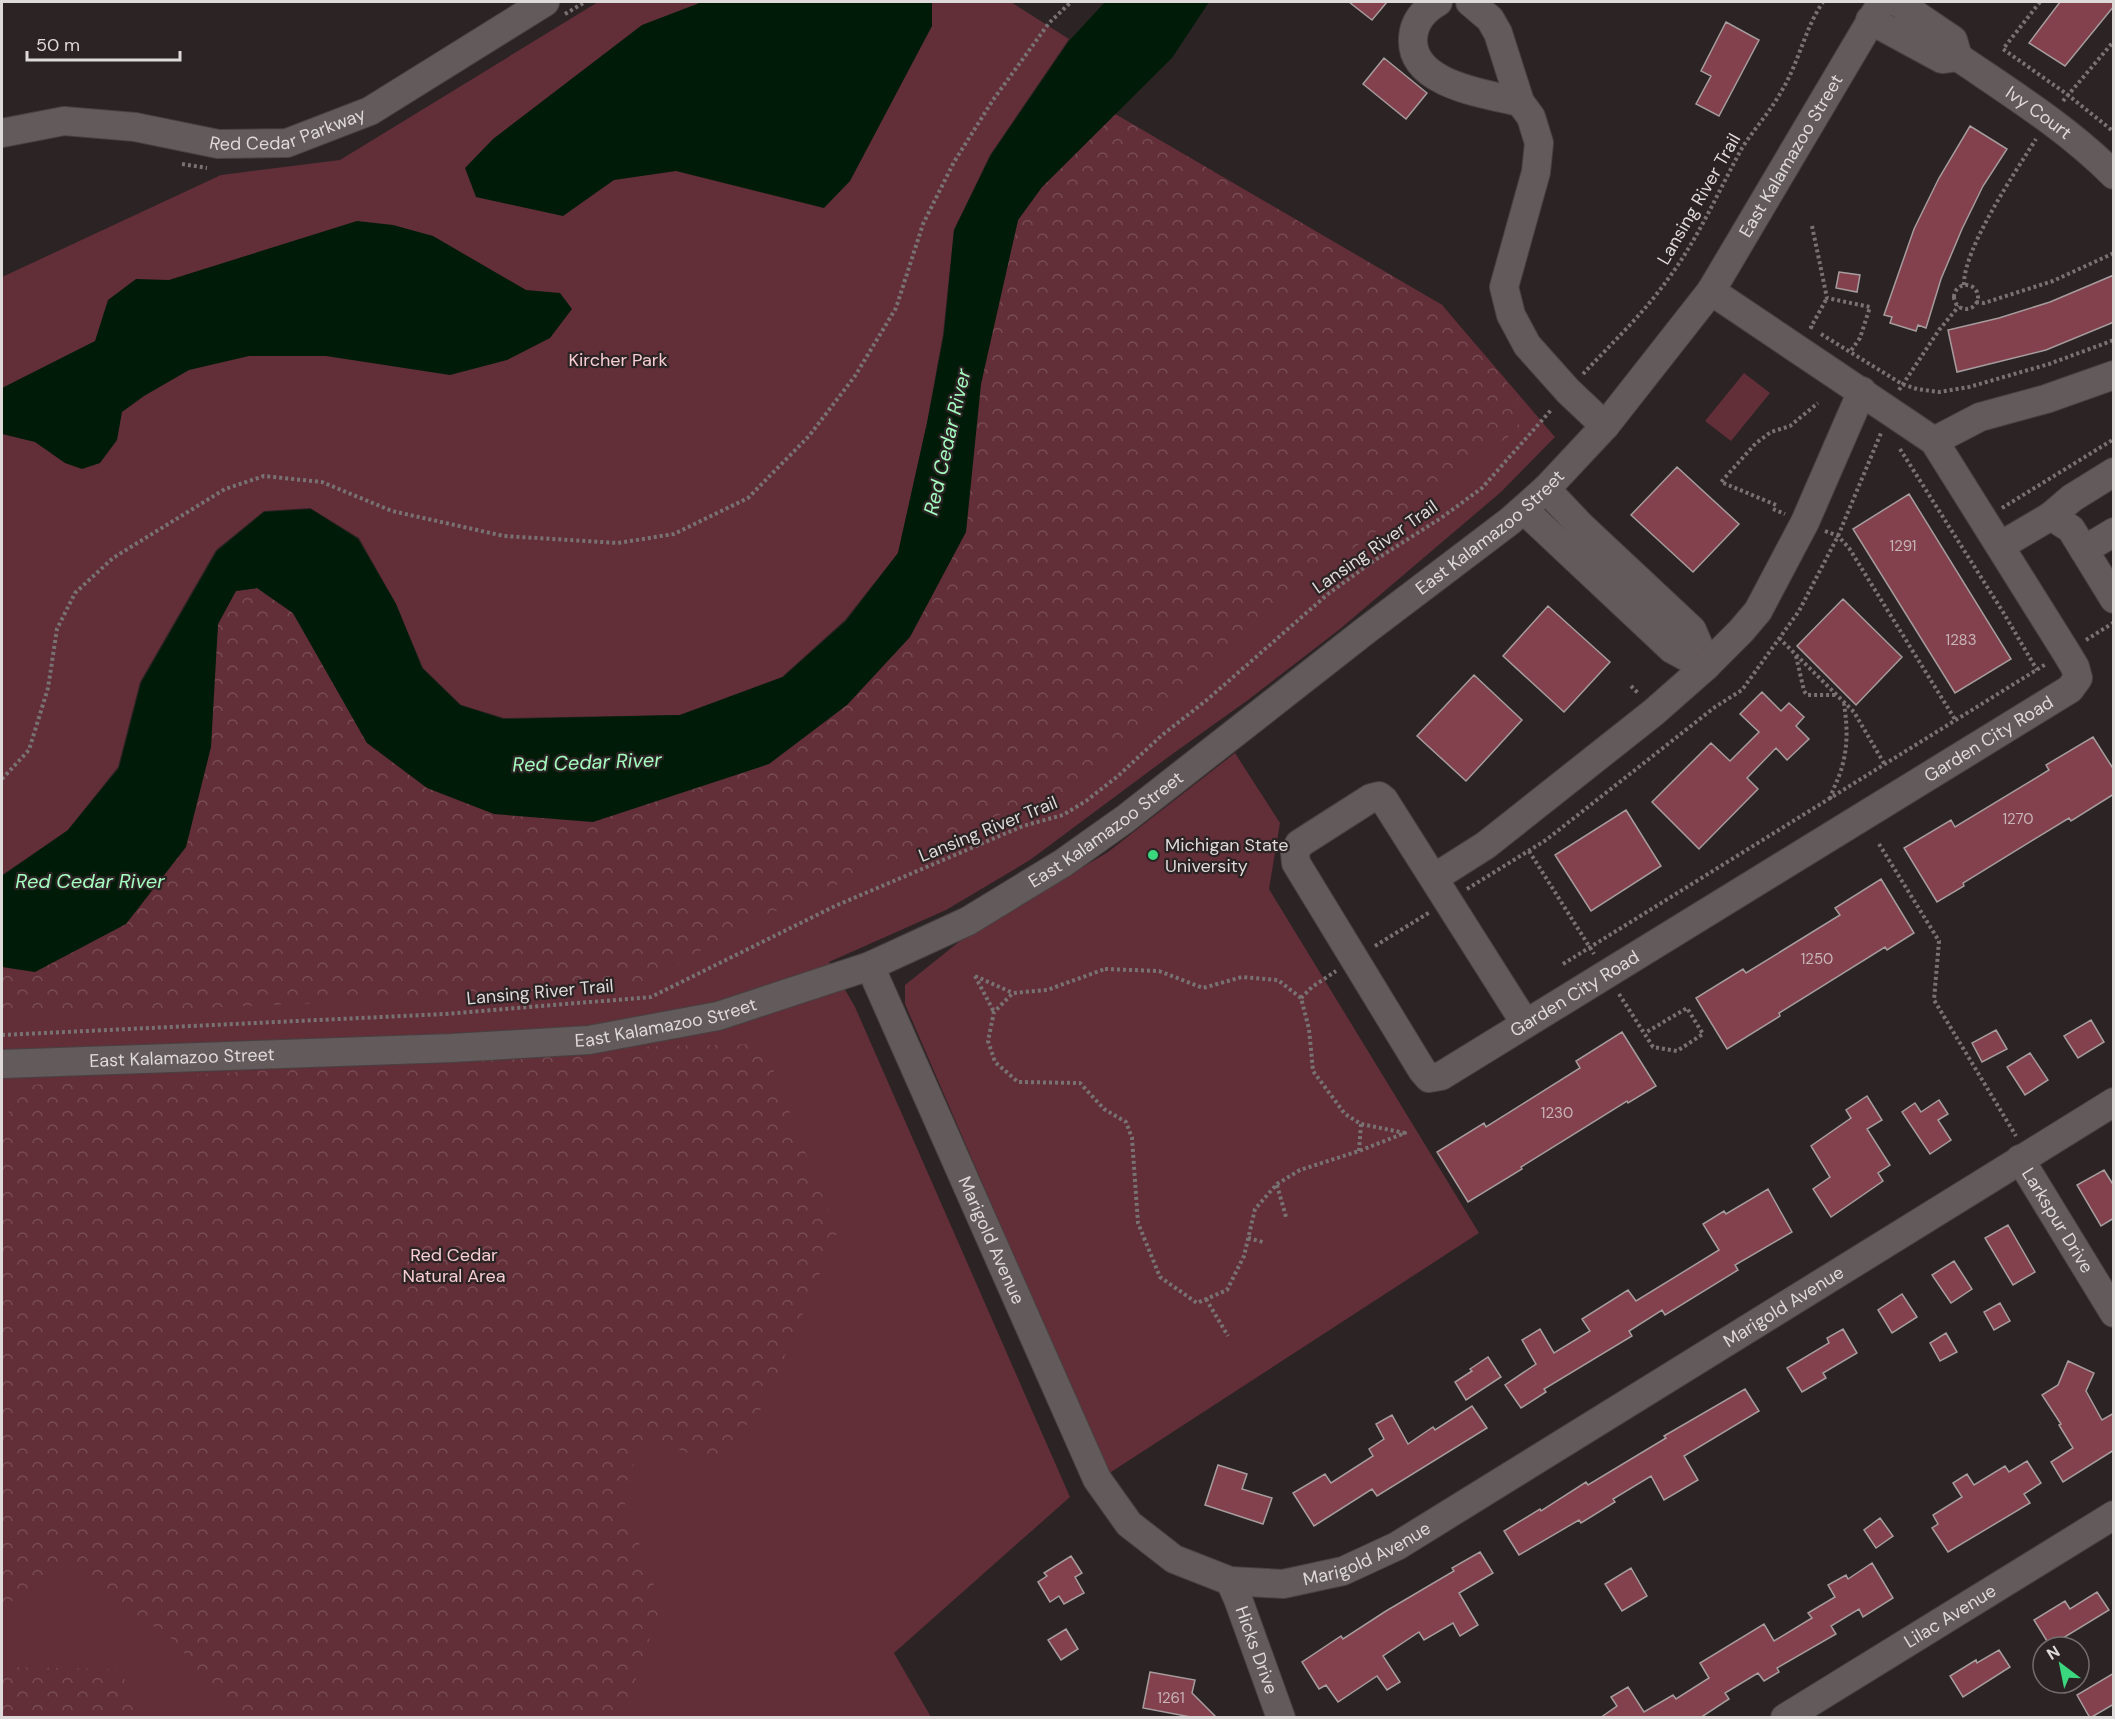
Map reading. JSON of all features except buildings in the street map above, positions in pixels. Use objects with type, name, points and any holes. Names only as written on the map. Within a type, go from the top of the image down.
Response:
[{"type":"street","name":"Red Cedar Parkway","points":[[2,133],[64,121],[135,127],[218,144],[287,143],[370,111],[545,2]]},
{"type":"street","points":[[1438,2],[1428,8],[1414,27],[1413,46],[1416,57],[1423,67],[1452,85],[1520,102]]},
{"type":"street","points":[[1470,2],[1490,19],[1498,33],[1520,102],[1531,117],[1539,143],[1536,172],[1503,287],[1511,315],[1527,345],[1568,391],[1605,426]]},
{"type":"street","points":[[1876,11],[1942,59],[1958,57],[1953,40],[1896,2]]},
{"type":"street","name":"East Kalamazoo Street","points":[[2,1064],[589,1040],[718,1016],[870,966],[968,921],[1063,863],[1125,819],[1524,510],[1546,489],[1605,426],[1711,291],[1876,11]]},
{"type":"street","name":"Ivy Court","points":[[1958,57],[2050,120],[2114,175]]},
{"type":"street","name":"Garden City Road","points":[[1434,878],[1384,800],[1379,796],[1371,798],[1299,844],[1295,853],[1296,863],[1429,1078],[1441,1076],[2070,689],[2078,678],[2066,651],[1934,441],[1862,391],[1843,363],[1711,291]]},
{"type":"street","points":[[1934,441],[1980,417],[2046,399],[2114,375]]},
{"type":"street","points":[[1525,1023],[1434,878],[1486,845],[1654,712],[1741,631],[1758,611],[1805,522],[1862,391]]},
{"type":"street","points":[[2000,546],[2051,516],[2072,498],[2114,472]]},
{"type":"street","points":[[1546,489],[1581,526],[1692,630],[1706,666]]},
{"type":"street","points":[[1524,510],[1672,649],[1706,666]]},
{"type":"street","points":[[2051,516],[2071,529],[2112,594]]},
{"type":"street","points":[[2084,550],[2114,532]]},
{"type":"street","name":"Marigold Avenue","points":[[870,966],[1097,1479],[1129,1524],[1174,1559],[1230,1581],[1283,1584],[1343,1572],[1397,1546],[2114,1102]]},
{"type":"street","name":"Larkspur Drive","points":[[2024,1157],[2114,1313]]},
{"type":"street","name":"Lilac Avenue","points":[[1785,1718],[2114,1515]]},
{"type":"street","name":"Hicks Drive","points":[[1230,1581],[1281,1718]]},
{"type":"path","points":[[2,779],[29,750],[48,688],[57,629],[75,592],[113,558],[225,489],[264,476],[322,482],[392,511],[504,536],[618,543],[674,534],[748,498],[809,436],[855,376],[896,308],[923,224],[954,162],[993,100],[1042,33],[1071,2]]},
{"type":"path","name":"Lansing River Trail","points":[[2,1035],[445,1014],[651,997],[835,906],[1023,826],[1063,815],[1086,801],[1118,776],[1161,736],[1208,699],[1328,594],[1482,488],[1652,300],[1683,257],[1744,145],[1781,93],[1796,65],[1814,14],[1823,2]]},
{"type":"path","points":[[2040,2],[2003,49],[2068,94],[2114,132]]},
{"type":"path","points":[[2114,41],[2068,94],[2002,193],[1970,257],[1964,285],[1956,292],[1956,303],[1967,308],[1976,303],[1984,303],[2054,281],[2114,253]]},
{"type":"path","points":[[1812,226],[1827,298],[1811,327],[1843,363],[1917,389],[1939,392],[1984,383],[2038,367],[2114,340]]},
{"type":"path","points":[[1964,285],[1975,288],[1978,295],[1976,303]]},
{"type":"path","points":[[1827,298],[1869,307],[1860,338],[1843,363]]},
{"type":"path","points":[[1776,505],[1721,482],[1756,443],[1771,432],[1790,426],[1818,403]]},
{"type":"path","points":[[1981,515],[1997,512],[2114,439]]},
{"type":"path","points":[[1896,442],[2037,670]]},
{"type":"path","points":[[1838,536],[1849,548],[1956,721]]},
{"type":"path","points":[[1563,964],[2114,623]]},
{"type":"path","points":[[1779,638],[1854,712],[1885,765]]},
{"type":"path","points":[[1796,655],[1804,691],[1807,695],[1837,695]]},
{"type":"path","points":[[1830,799],[1847,744],[1848,727],[1844,703]]},
{"type":"path","points":[[1879,844],[1939,940],[1934,1000],[2024,1157]]},
{"type":"path","points":[[994,1012],[975,976],[1013,993],[1047,990],[1105,969],[1159,971],[1203,988],[1242,977],[1278,980],[1300,998],[1309,1029],[1313,1071],[1345,1114],[1361,1124],[1405,1132],[1359,1151],[1300,1170],[1276,1184],[1255,1209],[1244,1256],[1227,1290],[1197,1303],[1160,1277],[1138,1223],[1132,1138],[1125,1122],[1104,1109],[1080,1083],[1018,1082],[995,1062],[988,1041],[994,1012],[1013,993]]},
{"type":"path","points":[[1359,1151],[1361,1124]]},
{"type":"path","points":[[1276,1184],[1286,1218]]},
{"type":"path","points":[[1248,1238],[1263,1242]]},
{"type":"path","points":[[1206,1299],[1228,1335]]},
{"type":"green space","name":"Kircher Park","points":[[598,2],[1011,2],[1069,39],[990,155],[954,230],[943,334],[927,423],[898,553],[845,620],[782,677],[680,715],[504,718],[461,705],[423,668],[396,604],[359,538],[310,508],[264,511],[216,550],[140,682],[118,767],[67,831],[2,875],[2,277],[221,175],[340,160]]},
{"type":"green space","name":"Red Cedar Natural Area","points":[[1115,114],[1442,305],[1555,437],[1501,492],[1340,629],[1248,700],[1030,860],[946,910],[829,962],[855,1007],[1070,1497],[894,1653],[931,1717],[2,1717],[2,967],[367,743],[847,705]]},
{"type":"green space","points":[[1115,114],[1442,305],[1518,396],[1519,429],[1298,588],[1071,791],[988,819],[742,926],[652,980],[547,994],[2,1016],[2,967],[35,972],[214,675],[218,624],[235,591],[257,588],[293,613],[367,743],[769,764],[847,705],[910,637],[966,532],[980,384],[1018,220],[1042,187]]},
{"type":"green space","points":[[1744,373],[1770,393],[1731,441],[1705,421]]},
{"type":"green space","points":[[1235,753],[1280,823],[1269,889],[1479,1233],[1108,1474],[905,1004],[905,985],[960,941],[1108,852]]},
{"type":"green space","points":[[763,1044],[837,1233],[763,1407],[713,1462],[644,1437],[622,1495],[661,1605],[623,1717],[230,1717],[230,1712],[175,1641],[67,1567],[2,1607],[2,1120],[30,1085],[660,1046]]},
{"type":"green space","points":[[2,1667],[117,1669],[153,1717],[4,1717],[2,1715]]},
{"type":"water","points":[[702,2],[932,2],[932,26],[850,181],[824,208],[676,171],[614,180],[563,216],[476,197],[465,168],[493,139],[642,25]]},
{"type":"water","name":"Red Cedar River","points":[[1105,2],[1209,2],[1172,58],[1042,187],[1018,220],[981,384],[966,532],[910,637],[847,705],[769,764],[593,822],[494,814],[427,788],[367,743],[293,613],[257,588],[236,591],[218,624],[211,747],[186,847],[126,924],[35,972],[2,967],[2,876],[68,830],[119,768],[141,683],[217,551],[264,512],[311,509],[358,539],[396,604],[422,668],[460,705],[503,719],[680,715],[783,677],[846,621],[898,553],[944,334],[954,230],[991,155],[1069,41]]},
{"type":"water","points":[[357,221],[393,225],[433,236],[526,290],[560,293],[572,309],[550,338],[507,360],[450,375],[326,356],[249,356],[189,370],[144,396],[122,412],[117,440],[100,463],[82,469],[65,463],[35,442],[2,434],[2,388],[95,341],[108,300],[136,279],[169,280]]},
{"type":"place","name":"Michigan State University","points":[[1153,855]]}]
